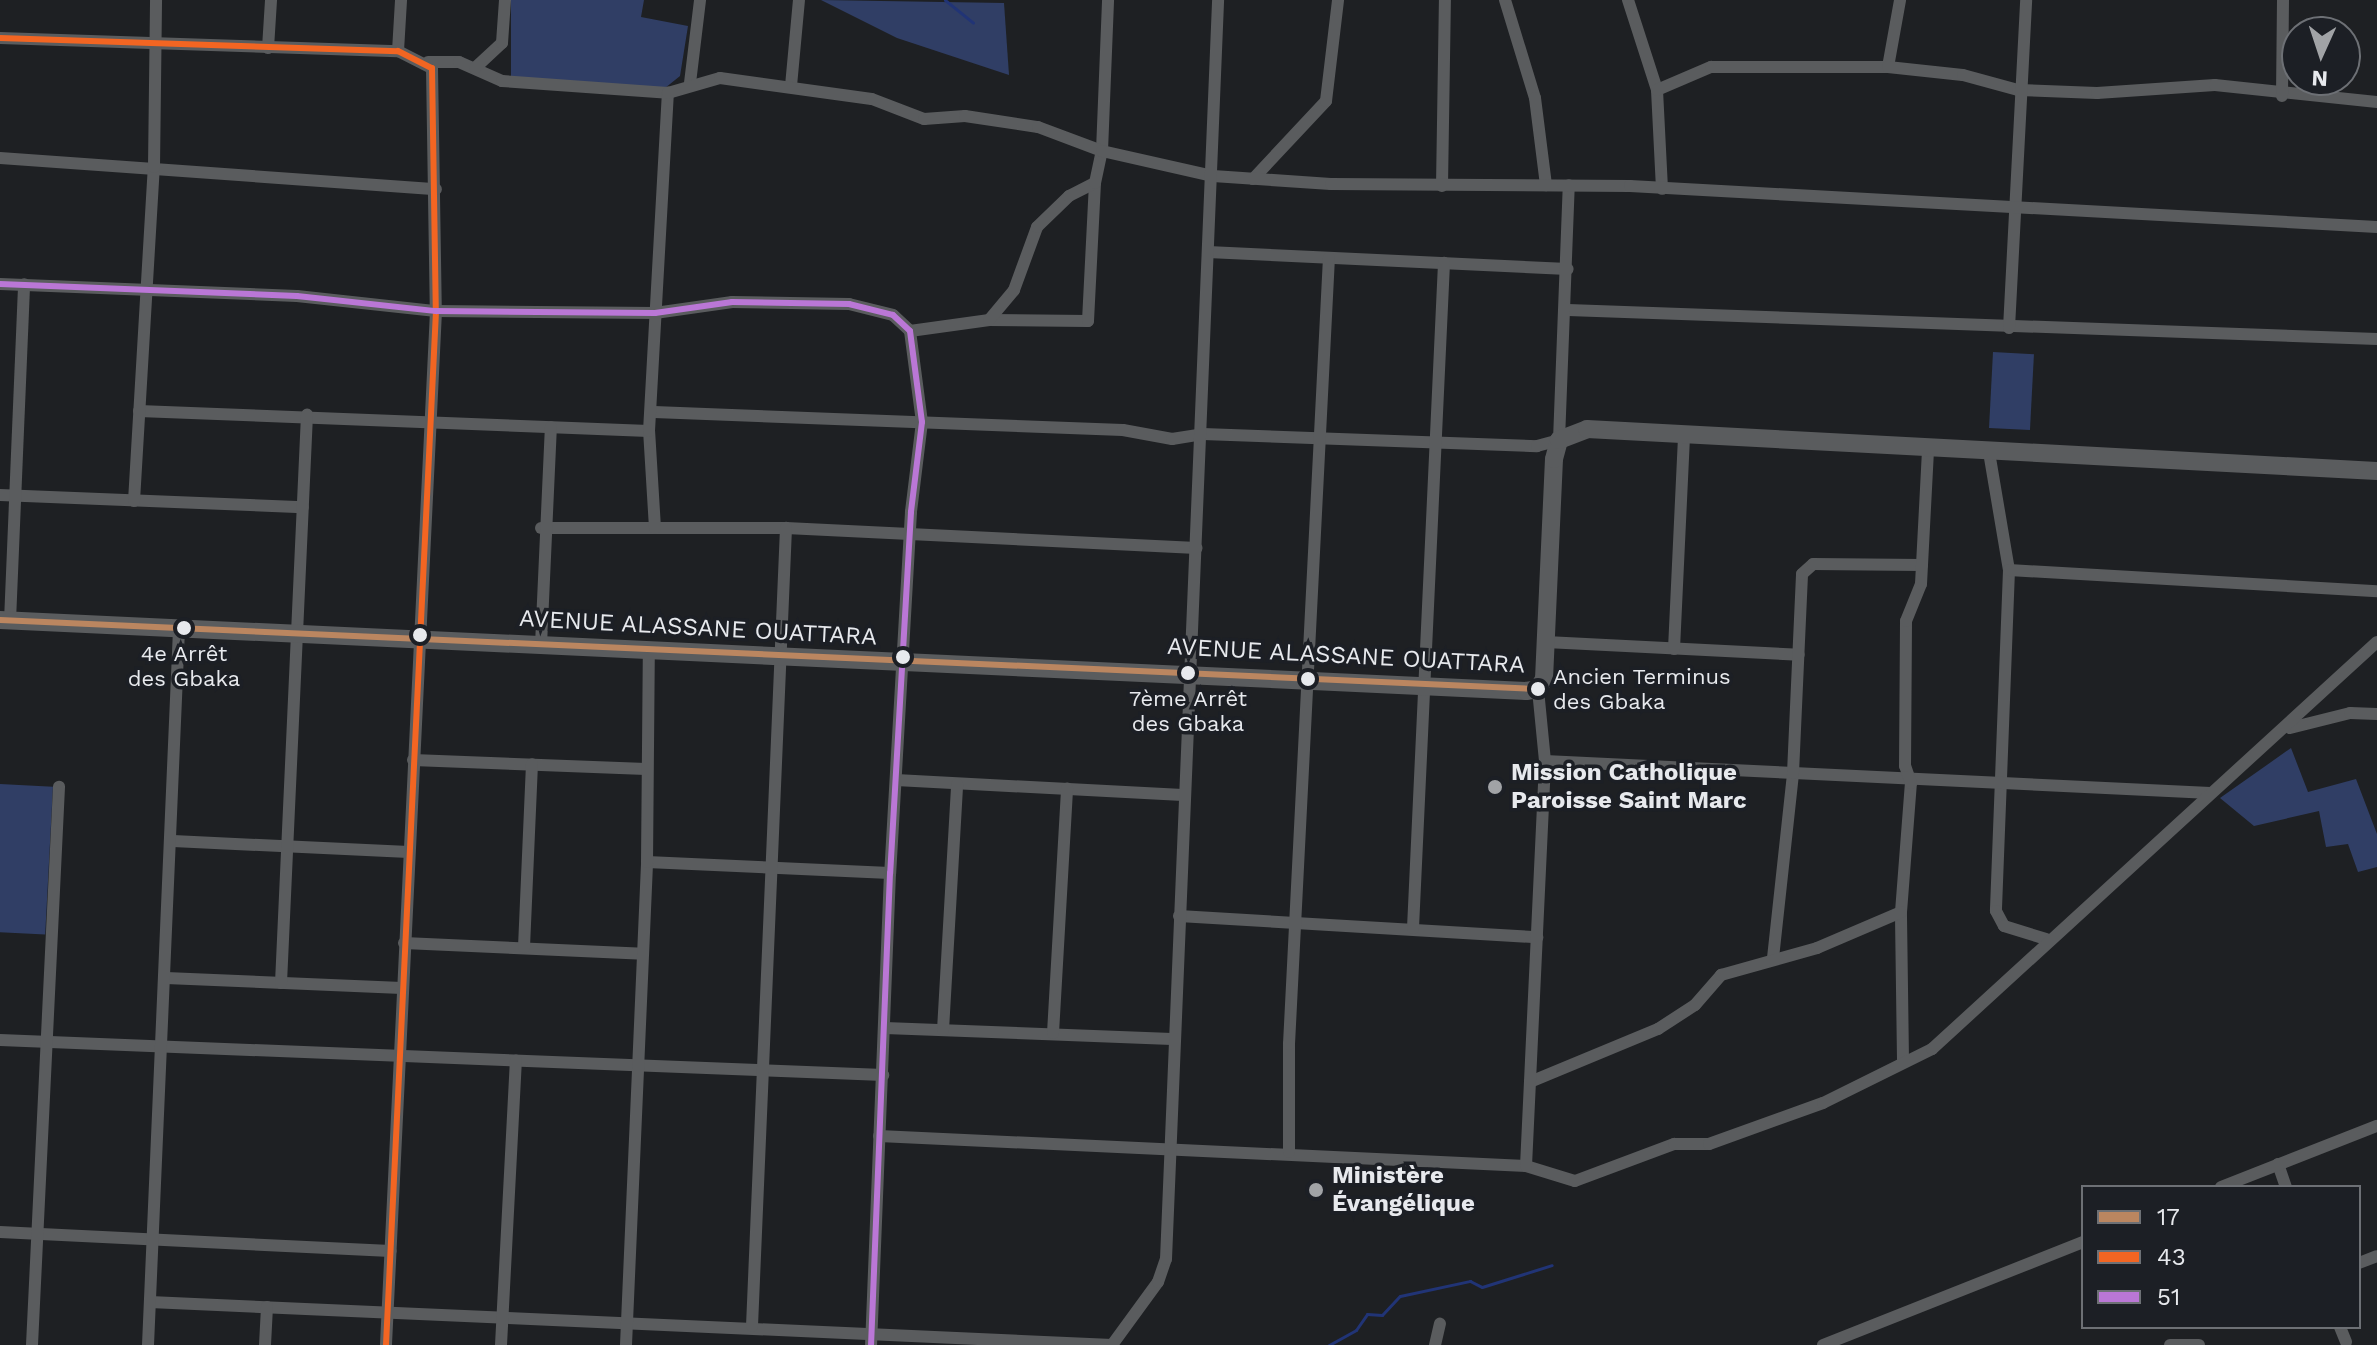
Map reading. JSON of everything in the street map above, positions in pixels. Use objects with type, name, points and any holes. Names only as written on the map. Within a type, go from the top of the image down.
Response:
[{"type":"street","points":[[134,501],[154,167],[156,0]]},
{"type":"street","points":[[268,48],[271,0]]},
{"type":"street","points":[[398,51],[401,0]]},
{"type":"street","points":[[475,68],[502,43],[505,0]]},
{"type":"street","points":[[690,83],[700,0]]},
{"type":"street","points":[[791,86],[799,0]]},
{"type":"street","points":[[910,331],[989,320],[1088,321],[1095,183],[1102,151],[1108,0]]},
{"type":"street","points":[[150,1302],[872,1331],[1112,1345],[1158,1282],[1166,1259],[1172,1039],[1203,434],[1218,0]]},
{"type":"street","points":[[1253,179],[1326,101],[1338,0]]},
{"type":"street","points":[[1442,186],[1445,0]]},
{"type":"street","points":[[1505,0],[1535,98],[1546,185]]},
{"type":"street","points":[[1628,0],[1657,90],[1662,189]]},
{"type":"street","points":[[1888,67],[1900,0]]},
{"type":"street","points":[[2009,328],[2018,90],[2026,0]]},
{"type":"street","points":[[0,38],[398,51],[428,62],[475,68],[502,81],[668,93],[690,83],[720,78],[791,86],[887,103],[924,119],[965,116],[1038,127],[1102,151],[1213,176],[1442,186],[1569,185],[1662,189],[2015,205],[2377,227]]},
{"type":"street","points":[[386,1345],[436,311],[436,189],[428,62]]},
{"type":"street","points":[[1657,90],[1711,67],[1888,67],[1963,75],[2018,90],[2215,85],[2281,96]]},
{"type":"street","points":[[655,528],[649,431],[654,412],[655,313],[668,93]]},
{"type":"street","points":[[2282,96],[2377,102]]},
{"type":"street","points":[[0,158],[436,189]]},
{"type":"street","points":[[989,320],[1014,290],[1037,227],[1069,196],[1095,183]]},
{"type":"street","points":[[1526,1166],[1545,761],[1538,689],[1546,642],[1568,310],[1569,185]]},
{"type":"street","points":[[1208,252],[1568,269]]},
{"type":"street","points":[[1289,1152],[1296,922],[1329,258]]},
{"type":"street","points":[[1413,928],[1444,263]]},
{"type":"street","points":[[0,284],[297,296],[436,311],[655,313],[732,302],[849,304],[893,315],[910,331],[922,422],[910,535],[890,873],[871,1345]]},
{"type":"street","points":[[5,620],[6,495],[24,284]]},
{"type":"street","points":[[1568,310],[2377,339]]},
{"type":"street","points":[[139,411],[307,415],[649,431]]},
{"type":"street","points":[[654,412],[1123,430],[1172,439],[1203,434],[1537,446],[1587,429],[1684,437],[2377,471]]},
{"type":"street","points":[[281,983],[300,634],[307,415]]},
{"type":"street","points":[[541,645],[541,528],[551,427]]},
{"type":"street","points":[[1674,649],[1684,437]]},
{"type":"street","points":[[1903,1060],[1901,912],[1911,783],[1905,766],[1906,621],[1922,565],[1928,449]]},
{"type":"street","points":[[1989,452],[2009,570],[1998,920],[2046,939]]},
{"type":"street","points":[[6,495],[303,507]]},
{"type":"street","points":[[541,528],[786,528],[1197,548]]},
{"type":"street","points":[[752,1326],[786,528]]},
{"type":"street","points":[[1773,958],[1793,773],[1805,567],[1922,565]]},
{"type":"street","points":[[2009,570],[2377,591]]},
{"type":"street","name":"AVENUE ALASSANE OUATTARA","points":[[5,620],[1538,689]]},
{"type":"street","points":[[148,1345],[173,841],[179,629]]},
{"type":"street","points":[[1546,642],[1799,655]]},
{"type":"street","points":[[879,1136],[1169,1151],[1289,1152],[1526,1166],[1562,1180],[1586,1179],[1674,1144],[1709,1144],[1786,1117],[1932,1049],[1961,1026],[2046,939],[2210,793],[2289,729],[2377,642]]},
{"type":"street","points":[[626,1345],[647,862],[649,650]]},
{"type":"street","points":[[2289,729],[2350,713],[2377,714]]},
{"type":"street","points":[[413,760],[646,769]]},
{"type":"street","points":[[1545,761],[1793,773],[1911,783],[2210,793]]},
{"type":"street","points":[[524,947],[532,764]]},
{"type":"street","points":[[896,780],[1183,795]]},
{"type":"street","points":[[943,1030],[957,784]]},
{"type":"street","points":[[32,1345],[59,787]]},
{"type":"street","points":[[1053,1033],[1067,788]]},
{"type":"street","points":[[173,841],[409,852]]},
{"type":"street","points":[[647,862],[890,873]]},
{"type":"street","points":[[1530,1082],[1658,1029],[1695,1005],[1721,975],[1817,948],[1901,912]]},
{"type":"street","points":[[1179,916],[1537,937]]},
{"type":"street","points":[[404,943],[643,954]]},
{"type":"street","points":[[166,978],[402,988]]},
{"type":"street","points":[[885,1028],[1172,1039]]},
{"type":"street","points":[[0,1040],[883,1075]]},
{"type":"street","points":[[501,1345],[516,1060]]},
{"type":"street","points":[[2226,1185],[2377,1126]]},
{"type":"street","points":[[2278,1164],[2285,1185]]},
{"type":"street","points":[[0,1232],[391,1251]]},
{"type":"street","points":[[1823,1345],[2081,1243]]},
{"type":"street","points":[[265,1345],[267,1307]]},
{"type":"street","points":[[1435,1345],[1440,1324]]},
{"type":"street","points":[[2170,1345],[2199,1345]]},
{"type":"shaded area","points":[[511,0],[644,0],[641,17],[688,26],[680,76],[665,88],[511,80]]},
{"type":"shaded area","points":[[821,0],[1004,3],[1009,75],[897,38]]},
{"type":"shaded area","points":[[1993,352],[2034,354],[2030,430],[1989,428]]},
{"type":"shaded area","points":[[2291,748],[2308,792],[2356,779],[2377,834],[2377,867],[2358,872],[2348,844],[2326,847],[2319,811],[2254,826],[2220,798]]},
{"type":"shaded area","points":[[0,784],[53,787],[45,935],[0,932]]},
{"type":"waterway","points":[[945,0],[973,23]]},
{"type":"waterway","points":[[1329,1345],[1356,1330],[1367,1314],[1382,1315],[1400,1296],[1470,1281],[1482,1287],[1552,1265]]},
{"type":"transit line","name":"43","points":[[0,38],[398,51],[432,68],[436,311],[386,1345]]},
{"type":"transit line","name":"51","points":[[0,284],[297,296],[436,311],[655,313],[732,302],[849,304],[893,315],[910,331],[922,422],[911,512],[890,873],[871,1345]]},
{"type":"transit line","name":"17","points":[[0,620],[1538,689]]},
{"type":"place","name":"4e Arrêt des Gbaka","points":[[184,628]]},
{"type":"place","name":"7ème Arrêt des Gbaka","points":[[1188,673]]},
{"type":"place","name":"Ancien Terminus des Gbaka","points":[[1538,689]]},
{"type":"place","name":"Mission Catholique Paroisse Saint Marc","points":[[1495,787]]},
{"type":"place","name":"Ministère Évangélique","points":[[1316,1190]]}]
